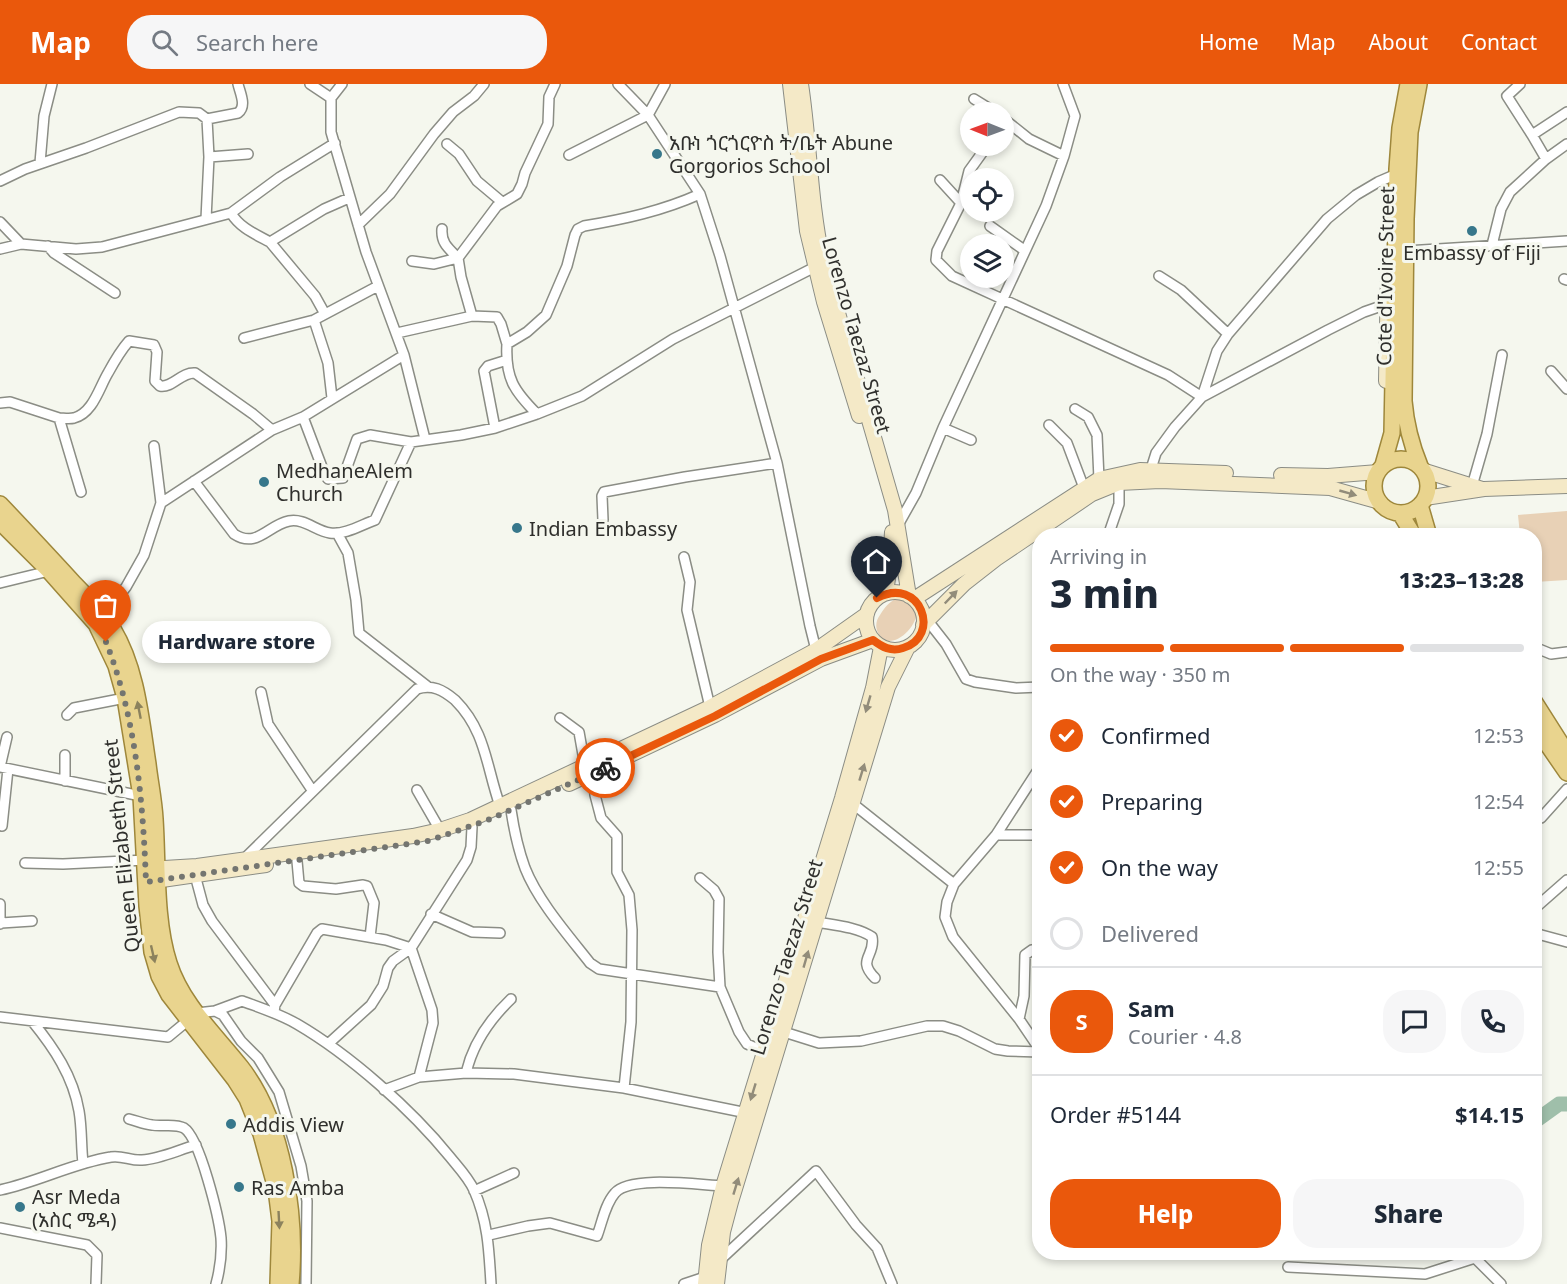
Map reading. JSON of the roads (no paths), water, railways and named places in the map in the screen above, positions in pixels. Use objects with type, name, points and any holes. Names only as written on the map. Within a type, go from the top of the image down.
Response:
[{"type":"main road","name":"Lorenzo Taezaz Street","points":[[790,84],[807,231],[815,267],[829,300],[892,530],[886,593]]},
{"type":"main road","points":[[801,84],[814,212],[829,300],[898,525],[911,597],[926,623]]},
{"type":"main road","name":"Cote d'Ivoire Street","points":[[1392,433],[1386,416],[1389,205],[1400,128],[1412,89]]},
{"type":"main road","name":"Cote d'Ivoire Street","points":[[1412,89],[1406,251],[1406,421],[1411,443],[1423,469]]},
{"type":"main road","name":"Cote d'Ivoire Street","points":[[1381,469],[1392,433],[1394,173]]},
{"type":"main road","points":[[877,643],[866,623],[867,614],[877,598],[894,592],[911,597],[1099,478],[1151,469],[1294,476],[1353,475],[1381,469],[1399,459],[1407,459],[1423,469],[1478,488]]},
{"type":"main road","points":[[1380,502],[1374,487],[1381,469]]},
{"type":"main road","points":[[1423,469],[1428,482],[1422,502],[1427,528]]},
{"type":"main road","points":[[1042,528],[1092,494],[1119,483],[1160,481],[1330,488],[1380,502],[1390,510],[1400,513],[1408,512],[1422,502],[1478,488],[1567,486]]},
{"type":"main road","name":"Queen Elizabeth Street","points":[[0,504],[100,620],[126,655],[142,725],[155,813],[151,872]]},
{"type":"main road","points":[[1400,513],[1409,528]]},
{"type":"main road","name":"Queen Elizabeth Street","points":[[0,522],[100,620],[124,698],[151,872],[169,965],[192,1017],[247,1099],[261,1134],[276,1189],[280,1221],[278,1284]]},
{"type":"main road","points":[[151,872],[195,875],[297,861],[410,844],[472,827],[505,808],[715,716],[821,659],[877,643],[895,650],[908,647],[915,641],[926,623],[964,584],[1032,535]]},
{"type":"main road","points":[[589,770],[816,650],[867,614]]},
{"type":"main road","name":"Lorenzo Taezaz Street","points":[[709,1282],[718,1262],[731,1202],[784,1032],[790,990],[873,688],[877,643]]},
{"type":"main road","name":"Lorenzo Taezaz Street","points":[[709,1282],[709,1245],[723,1186],[765,1052],[817,922],[888,687],[908,647]]},
{"type":"main road","points":[[1542,713],[1567,753]]},
{"type":"main road","points":[[1542,737],[1567,773]]},
{"type":"main road","points":[[151,872],[413,836],[440,830],[505,808]]},
{"type":"main road","name":"Queen Elizabeth Street","points":[[192,1017],[247,1076],[262,1101],[273,1131],[290,1203],[291,1284]]},
{"type":"street","points":[[39,163],[44,116],[52,84]]},
{"type":"street","points":[[207,119],[242,110],[238,84]]},
{"type":"street","points":[[310,84],[331,98]]},
{"type":"street","points":[[342,84],[331,98],[329,119],[331,132],[349,198],[404,355],[425,439]]},
{"type":"street","points":[[358,225],[390,194],[453,112],[474,96],[484,84]]},
{"type":"street","points":[[412,261],[434,264],[458,258],[480,227],[502,202],[517,194],[548,124],[549,97],[555,84]]},
{"type":"street","points":[[618,84],[648,115],[700,194],[720,255],[777,463],[816,650]]},
{"type":"street","points":[[569,155],[648,115],[665,84]]},
{"type":"street","points":[[898,525],[916,493],[1002,298],[1046,206],[1075,116],[1063,84]]},
{"type":"street","points":[[1520,84],[1507,96],[1546,159]]},
{"type":"street","points":[[974,99],[979,102]]},
{"type":"street","points":[[0,181],[39,163],[86,148],[179,112],[199,113],[207,119]]},
{"type":"street","points":[[1532,135],[1567,112]]},
{"type":"street","points":[[206,219],[209,157],[207,119]]},
{"type":"street","points":[[1014,127],[1029,139],[1064,156]]},
{"type":"street","points":[[0,249],[21,244],[76,249],[102,247],[231,213],[280,177],[335,143]]},
{"type":"street","points":[[447,144],[459,154],[477,181],[502,202]]},
{"type":"street","points":[[1492,245],[1501,209],[1510,192],[1546,159],[1567,144]]},
{"type":"street","points":[[209,157],[248,154]]},
{"type":"street","points":[[1202,397],[1216,351],[1228,334],[1327,219],[1356,195],[1394,173]]},
{"type":"street","points":[[940,180],[960,202]]},
{"type":"street","points":[[507,344],[527,332],[546,315],[564,274],[578,229],[657,211],[700,194]]},
{"type":"street","points":[[270,242],[324,209],[349,198]]},
{"type":"street","points":[[960,205],[937,251],[936,260],[952,276],[1168,375],[1202,397]]},
{"type":"street","points":[[231,213],[236,221],[246,229],[270,242],[315,296],[325,314]]},
{"type":"street","points":[[0,222],[21,244]]},
{"type":"street","points":[[990,226],[1024,250]]},
{"type":"street","points":[[442,229],[441,238],[444,244],[458,258],[472,316]]},
{"type":"street","points":[[1406,251],[1567,242]]},
{"type":"street","points":[[48,246],[54,253],[115,293]]},
{"type":"street","points":[[303,417],[328,479],[343,478],[357,439],[363,436],[370,435],[411,442],[495,428],[537,414],[582,396],[673,339],[815,267]]},
{"type":"street","points":[[1159,276],[1181,290],[1228,334]]},
{"type":"street","points":[[244,338],[314,320],[378,286]]},
{"type":"street","points":[[1151,469],[1156,453],[1175,427],[1202,397],[1328,330],[1364,312],[1387,304]]},
{"type":"street","points":[[397,333],[472,316],[497,317],[507,344],[507,360],[513,387],[537,414]]},
{"type":"street","points":[[314,320],[328,363],[332,398]]},
{"type":"street","points":[[0,402],[10,402],[59,418],[74,418],[87,410],[124,347],[129,341],[135,340],[154,345],[157,352],[156,381],[160,386],[165,387],[188,372],[195,373],[272,430]]},
{"type":"street","points":[[161,503],[272,430],[303,417],[404,355]]},
{"type":"street","points":[[1478,488],[1502,355]]},
{"type":"street","points":[[495,428],[484,371],[488,366],[507,360]]},
{"type":"street","points":[[1551,371],[1567,389]]},
{"type":"street","points":[[1075,409],[1088,417],[1096,435],[1099,478]]},
{"type":"street","points":[[59,418],[81,492]]},
{"type":"street","points":[[1048,425],[1067,443],[1084,488]]},
{"type":"street","points":[[944,428],[971,440]]},
{"type":"street","points":[[194,482],[234,534],[243,540],[251,540],[293,520],[330,533],[343,532],[375,520],[411,442]]},
{"type":"street","points":[[100,620],[126,587],[144,555],[161,503],[154,446]]},
{"type":"street","points":[[603,520],[602,496],[604,492],[777,463]]},
{"type":"street","points":[[1111,528],[1119,504],[1119,483]]},
{"type":"street","points":[[337,533],[348,553],[356,600],[358,633],[427,686],[437,688],[450,696],[476,725],[526,869],[544,903],[590,963],[599,969],[720,987]]},
{"type":"street","points":[[684,557],[690,582],[687,610],[710,707]]},
{"type":"street","points":[[0,583],[49,571]]},
{"type":"street","points":[[926,623],[946,644],[966,679],[1010,687],[1032,687]]},
{"type":"street","points":[[1542,650],[1551,654],[1567,652]]},
{"type":"street","points":[[245,858],[417,689],[427,686]]},
{"type":"street","points":[[261,692],[268,724],[312,790]]},
{"type":"street","points":[[67,714],[74,708],[124,698]]},
{"type":"street","points":[[560,718],[579,732],[598,810],[601,818],[617,836],[617,872],[631,903],[631,1022],[624,1088]]},
{"type":"street","points":[[2,826],[3,767],[7,737]]},
{"type":"street","points":[[64,755],[65,781]]},
{"type":"street","points":[[3,767],[141,796]]},
{"type":"street","points":[[1032,779],[996,835],[954,884],[947,902],[945,917],[953,937],[1019,1019],[1032,1039]]},
{"type":"street","points":[[1542,817],[1567,789]]},
{"type":"street","points":[[417,790],[440,830]]},
{"type":"street","points":[[852,803],[954,884]]},
{"type":"street","points":[[328,1044],[371,1005],[383,986],[388,968],[393,961],[411,948],[467,860],[471,847],[472,827]]},
{"type":"street","points":[[996,835],[1032,835]]},
{"type":"street","points":[[297,861],[299,883],[303,886],[336,889],[367,886],[374,903],[370,937]]},
{"type":"street","points":[[25,863],[151,872]]},
{"type":"street","points":[[195,875],[203,905],[212,921],[274,1009]]},
{"type":"street","points":[[700,878],[714,890],[718,898],[720,987],[739,1032],[747,1044],[765,1052]]},
{"type":"street","points":[[1542,902],[1567,880]]},
{"type":"street","points":[[0,904],[1,923],[32,921]]},
{"type":"street","points":[[431,914],[472,932],[500,933]]},
{"type":"street","points":[[817,922],[861,932],[872,937],[873,943],[866,960],[868,971],[875,978]]},
{"type":"street","points":[[274,1009],[317,933],[322,929],[370,937],[411,948]]},
{"type":"street","points":[[1542,935],[1567,942]]},
{"type":"street","points":[[411,948],[433,1016],[419,1077]]},
{"type":"street","points":[[1019,1019],[1024,996],[1025,955],[1032,952]]},
{"type":"street","points":[[466,1072],[470,1054],[480,1036],[494,1015],[511,999]]},
{"type":"street","points":[[0,1017],[161,1037],[176,1032],[192,1017],[242,1001],[274,1009],[328,1044],[384,1090],[438,1143],[467,1178],[474,1191],[489,1235],[491,1284]]},
{"type":"street","points":[[215,1011],[223,1015],[240,1041],[258,1058],[279,1092],[301,1166],[308,1201],[306,1284]]},
{"type":"street","points":[[32,1021],[63,1063],[73,1086],[79,1112],[83,1163]]},
{"type":"street","points":[[784,1032],[819,1043],[861,1041],[927,1026],[943,1026],[1008,1052],[1032,1051]]},
{"type":"street","points":[[384,1090],[419,1077],[466,1072],[514,1074],[624,1088],[747,1113]]},
{"type":"street","points":[[129,1119],[153,1126],[180,1127],[190,1133],[196,1144],[214,1199],[221,1237],[221,1256],[216,1284]]},
{"type":"street","points":[[0,1190],[83,1163],[113,1156],[141,1161],[196,1144]]},
{"type":"street","points":[[718,1262],[816,1171],[856,1225],[877,1248],[892,1284]]},
{"type":"street","points":[[474,1191],[513,1173]]},
{"type":"street","points":[[489,1235],[550,1223],[597,1236],[610,1202],[615,1193],[625,1185],[640,1182],[723,1186]]},
{"type":"street","points":[[0,1228],[87,1245],[96,1256],[96,1284]]},
{"type":"street","points":[[1288,1267],[1425,1274],[1469,1260]]},
{"type":"street","points":[[1477,1260],[1502,1284]]},
{"type":"street","points":[[684,1284],[709,1282]]},
{"type":"waterway","points":[[1542,1116],[1559,1104],[1567,1104]]},
{"type":"place","name":"አቡነ ጎርጎርዮስ ት/ቤት Abune Gorgorios School","points":[[657,154]]},
{"type":"place","name":"Embassy of Fiji","points":[[1472,231]]},
{"type":"place","name":"MedhaneAlem Church","points":[[264,482]]},
{"type":"place","name":"Indian Embassy","points":[[517,528]]},
{"type":"place","name":"Hardware store","points":[[106,642]]},
{"type":"place","name":"Addis View","points":[[231,1124]]},
{"type":"place","name":"Ras Amba","points":[[239,1187]]},
{"type":"place","name":"Asr Meda (አስር ሜዳ)","points":[[20,1207]]}]
